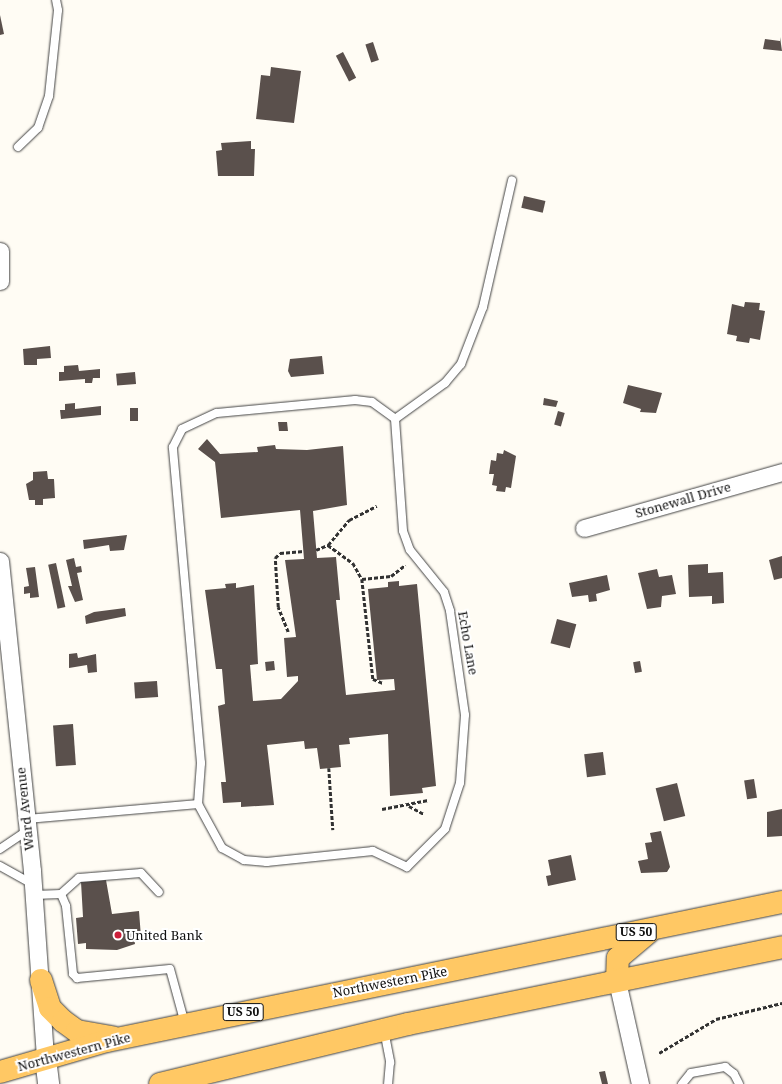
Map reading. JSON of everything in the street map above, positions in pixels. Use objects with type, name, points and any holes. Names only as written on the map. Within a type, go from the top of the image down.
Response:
[{"type":"main road","name":"Northwestern Pike","points":[[0,1072],[45,1058],[120,1038],[782,902]]},
{"type":"main road","points":[[617,981],[616,965],[622,952],[655,928]]},
{"type":"main road","points":[[160,1084],[384,1030],[782,947]]},
{"type":"main road","points":[[41,980],[50,1008],[63,1021],[77,1030],[120,1038]]},
{"type":"street","points":[[0,251],[0,281]]},
{"type":"street","name":"Stonewall Drive","points":[[584,528],[782,472]]},
{"type":"street","name":"Ward Avenue","points":[[0,561],[34,890],[45,1058]]},
{"type":"street","points":[[617,981],[640,1084]]},
{"type":"street","points":[[45,1058],[48,1084]]},
{"type":"lane","points":[[18,147],[38,128],[49,96],[58,10],[56,0]]},
{"type":"lane","points":[[0,849],[27,824],[198,804],[201,763],[172,462],[176,436],[197,419],[218,413],[355,400],[372,402],[395,419],[445,384],[461,364],[483,306],[512,180]]},
{"type":"lane","name":"Echo Lane","points":[[198,804],[222,848],[244,860],[267,862],[372,850],[407,867],[437,839],[451,815],[463,766],[465,715],[455,633],[444,592],[410,550],[403,531],[395,419]]},
{"type":"lane","points":[[0,866],[34,890],[61,894]]},
{"type":"lane","points":[[61,894],[78,878],[141,874],[159,892]]},
{"type":"lane","points":[[61,894],[66,906],[73,974],[77,978],[170,969],[185,1024]]},
{"type":"lane","points":[[384,1030],[390,1062],[388,1084]]},
{"type":"lane","points":[[682,1084],[691,1073],[725,1067],[734,1074],[739,1084]]},
{"type":"path","points":[[316,550],[328,545],[348,520],[377,506]]},
{"type":"path","points":[[328,545],[353,563],[362,579],[373,679],[383,683]]},
{"type":"path","points":[[288,632],[278,607],[275,558],[280,553],[304,551]]},
{"type":"path","points":[[362,579],[391,576],[405,565]]},
{"type":"path","points":[[329,768],[333,830]]},
{"type":"path","points":[[382,809],[408,806],[428,800]]},
{"type":"path","points":[[408,806],[424,814]]},
{"type":"path","points":[[658,1053],[716,1019],[782,1003]]},
{"type":"building","points":[[0,15],[4,34],[0,35]]},
{"type":"building","points":[[780,37],[782,51],[763,49],[765,39],[780,41]]},
{"type":"building","points":[[373,42],[379,60],[371,63],[365,44]]},
{"type":"building","points":[[343,52],[356,78],[349,81],[336,56]]},
{"type":"building","points":[[271,67],[301,71],[294,123],[256,119],[261,75],[270,76]]},
{"type":"building","points":[[251,141],[251,149],[255,149],[254,176],[218,176],[216,151],[222,150],[221,143]]},
{"type":"building","points":[[524,196],[545,201],[543,213],[521,208]]},
{"type":"building","points":[[745,302],[760,303],[759,310],[765,311],[760,340],[750,338],[749,343],[736,341],[737,336],[727,334],[732,304],[744,307]]},
{"type":"building","points":[[50,346],[51,358],[37,359],[37,365],[24,365],[23,349]]},
{"type":"building","points":[[322,356],[324,374],[291,377],[288,371],[290,359]]},
{"type":"building","points":[[78,365],[79,371],[100,369],[100,378],[93,378],[92,383],[85,383],[85,379],[59,381],[59,372],[64,372],[64,366]]},
{"type":"building","points":[[135,372],[136,384],[117,386],[116,374]]},
{"type":"building","points":[[628,385],[662,393],[656,413],[640,412],[641,409],[623,403]]},
{"type":"building","points":[[544,398],[558,401],[556,407],[543,405]]},
{"type":"building","points":[[75,403],[75,409],[101,406],[101,415],[61,419],[60,410],[65,410],[65,404]]},
{"type":"building","points":[[130,408],[138,408],[138,421],[130,421]]},
{"type":"building","points":[[558,411],[565,413],[561,426],[554,424]]},
{"type":"building","points":[[278,422],[287,422],[288,431],[279,431]]},
{"type":"building","points":[[207,439],[220,454],[258,452],[257,447],[275,445],[276,449],[307,450],[343,446],[347,505],[313,511],[317,558],[336,557],[340,600],[336,600],[346,695],[395,690],[394,679],[377,680],[368,589],[388,587],[388,582],[399,581],[399,586],[417,584],[436,786],[422,788],[423,793],[390,796],[388,734],[349,738],[350,744],[339,745],[341,767],[320,769],[317,748],[305,749],[304,741],[267,745],[274,805],[241,807],[241,802],[223,803],[221,782],[226,782],[218,706],[225,704],[222,669],[216,669],[205,590],[226,588],[225,584],[236,583],[236,588],[254,585],[258,664],[250,665],[253,701],[281,699],[298,681],[298,676],[287,677],[284,638],[296,637],[285,560],[304,559],[300,510],[221,518],[215,462],[198,449]]},
{"type":"building","points":[[504,450],[516,456],[511,488],[506,487],[505,492],[496,491],[497,486],[492,485],[494,474],[489,474],[491,460],[496,461],[497,453],[503,454]]},
{"type":"building","points":[[47,471],[48,479],[54,479],[55,498],[43,499],[43,505],[35,505],[35,500],[29,500],[26,484],[33,480],[33,472]]},
{"type":"building","points":[[127,535],[124,550],[110,551],[109,545],[84,549],[83,540]]},
{"type":"building","points":[[782,556],[782,578],[774,580],[769,560]]},
{"type":"building","points":[[74,558],[76,567],[81,566],[82,572],[77,573],[83,600],[75,602],[68,586],[72,586],[66,560]]},
{"type":"building","points":[[56,563],[65,607],[58,609],[48,565]]},
{"type":"building","points":[[708,564],[708,573],[723,572],[724,603],[712,604],[712,596],[689,597],[688,565]]},
{"type":"building","points":[[35,567],[39,597],[30,598],[30,593],[24,594],[24,587],[29,586],[26,568]]},
{"type":"building","points":[[657,569],[659,577],[672,575],[676,594],[662,596],[661,607],[647,609],[638,573]]},
{"type":"building","points":[[607,575],[610,590],[596,594],[597,601],[589,602],[588,595],[572,597],[569,583]]},
{"type":"building","points":[[125,608],[126,616],[86,624],[85,616],[94,612]]},
{"type":"building","points":[[557,619],[576,624],[570,648],[551,643]]},
{"type":"building","points":[[77,653],[78,658],[96,654],[97,672],[88,673],[87,665],[69,668],[69,654]]},
{"type":"building","points":[[274,661],[275,670],[266,671],[265,662]]},
{"type":"building","points":[[640,661],[642,672],[635,673],[633,662]]},
{"type":"building","points":[[157,681],[158,697],[135,699],[134,683]]},
{"type":"building","points":[[73,724],[76,765],[56,766],[53,725]]},
{"type":"building","points":[[603,752],[606,775],[587,777],[584,754]]},
{"type":"building","points":[[754,779],[757,798],[747,799],[744,781]]},
{"type":"building","points":[[677,783],[685,816],[664,821],[656,788]]},
{"type":"building","points":[[782,809],[782,836],[767,837],[767,812]]},
{"type":"building","points":[[661,831],[670,867],[667,872],[641,873],[638,861],[648,859],[645,843],[652,842],[650,833]]},
{"type":"building","points":[[571,855],[576,880],[548,886],[546,876],[551,875],[548,860]]},
{"type":"building","points":[[106,880],[112,914],[139,911],[141,937],[134,938],[135,944],[117,950],[86,949],[86,943],[78,944],[76,918],[83,917],[81,882]]},
{"type":"building","points":[[605,1071],[608,1084],[602,1084],[599,1072]]},
{"type":"place","name":"United Bank","points":[[118,935]]}]
